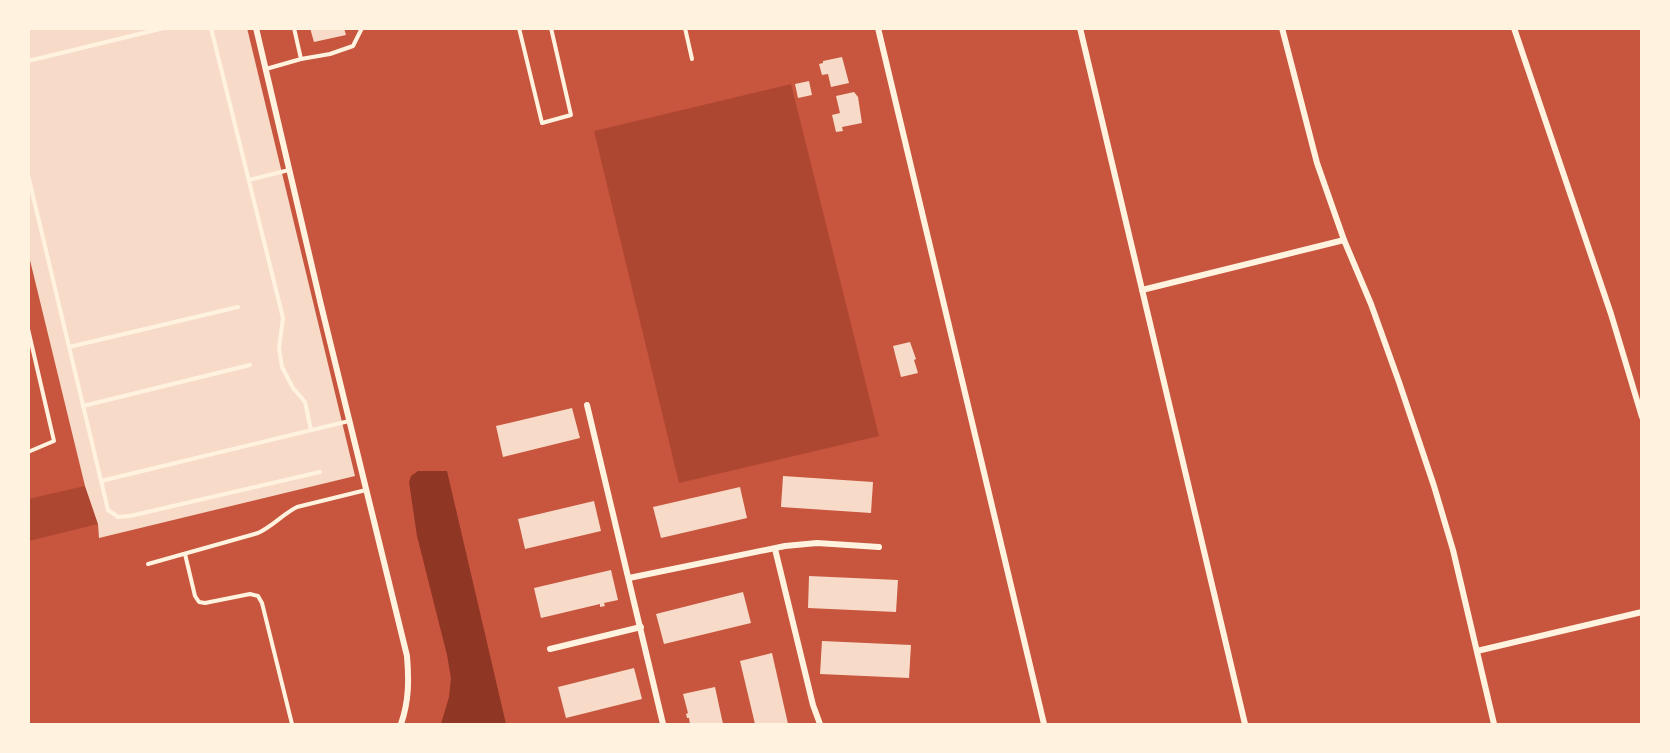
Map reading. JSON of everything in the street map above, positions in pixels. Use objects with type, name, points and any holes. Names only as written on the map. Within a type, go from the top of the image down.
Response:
[{"type":"street","points":[[256,28],[407,656],[410,684],[408,705],[401,724]]},
{"type":"street","points":[[878,28],[1044,724]]},
{"type":"street","points":[[1080,28],[1245,724]]},
{"type":"street","points":[[1282,28],[1314,153],[1344,240],[1371,304],[1434,486],[1478,651],[1494,724]]},
{"type":"street","points":[[1514,28],[1611,314],[1641,417]]},
{"type":"street","points":[[1142,290],[1344,240]]},
{"type":"street","points":[[587,405],[663,724]]},
{"type":"street","points":[[629,578],[817,543],[879,547]]},
{"type":"street","points":[[775,549],[813,705],[820,724]]},
{"type":"street","points":[[1478,651],[1641,612]]},
{"type":"street","points":[[550,649],[641,627]]},
{"type":"lane","points":[[28,61],[164,28]]},
{"type":"lane","points":[[212,28],[283,318],[279,348],[282,367],[293,388],[304,402],[311,430]]},
{"type":"lane","points":[[294,28],[301,59]]},
{"type":"lane","points":[[266,69],[330,54],[353,46],[362,28]]},
{"type":"lane","points":[[519,28],[542,123],[571,115],[550,28]]},
{"type":"lane","points":[[685,28],[692,59]]},
{"type":"lane","points":[[249,180],[290,170]]},
{"type":"lane","points":[[28,175],[108,510],[118,517],[130,516],[320,472]]},
{"type":"lane","points":[[69,347],[238,307]]},
{"type":"lane","points":[[28,329],[54,441],[28,452]]},
{"type":"lane","points":[[83,406],[250,365]]},
{"type":"lane","points":[[101,481],[349,420]]},
{"type":"lane","points":[[148,564],[258,533],[271,527],[287,512],[297,507],[366,490]]},
{"type":"lane","points":[[185,554],[195,597],[200,602],[250,594],[258,596],[262,603],[292,724]]},
{"type":"shaded area","points":[[791,84],[879,436],[679,483],[594,131]]},
{"type":"shaded area","points":[[418,471],[447,471],[506,724],[441,724],[449,697],[451,678],[417,536],[409,482],[411,476]]},
{"type":"shaded area","points":[[85,486],[98,524],[29,541],[28,499]]},
{"type":"building","points":[[28,28],[247,28],[355,476],[99,538],[98,524],[85,486],[28,252]]},
{"type":"building","points":[[310,28],[344,28],[346,35],[314,42]]},
{"type":"building","points":[[842,57],[849,83],[831,87],[828,74],[822,75],[819,64]]},
{"type":"building","points":[[809,81],[812,95],[798,98],[795,84]]},
{"type":"building","points":[[854,92],[858,97],[862,123],[842,127],[843,131],[836,132],[832,115],[840,113],[836,96]]},
{"type":"building","points":[[910,342],[918,373],[901,377],[893,346]]},
{"type":"building","points":[[572,408],[580,438],[503,457],[496,426]]},
{"type":"building","points":[[783,476],[873,482],[871,513],[781,507]]},
{"type":"building","points":[[740,487],[747,518],[661,538],[653,507]]},
{"type":"building","points":[[594,501],[601,531],[525,549],[518,519]]},
{"type":"building","points":[[611,570],[618,600],[604,603],[605,606],[600,607],[600,604],[541,618],[534,588]]},
{"type":"building","points":[[809,576],[898,580],[896,612],[808,608]]},
{"type":"building","points":[[743,592],[751,623],[664,644],[656,614]]},
{"type":"building","points":[[822,641],[911,645],[909,678],[820,674]]},
{"type":"building","points":[[772,653],[788,724],[755,724],[740,661]]},
{"type":"building","points":[[634,668],[642,699],[566,718],[558,687]]},
{"type":"building","points":[[715,687],[723,724],[690,724],[683,694]]}]
